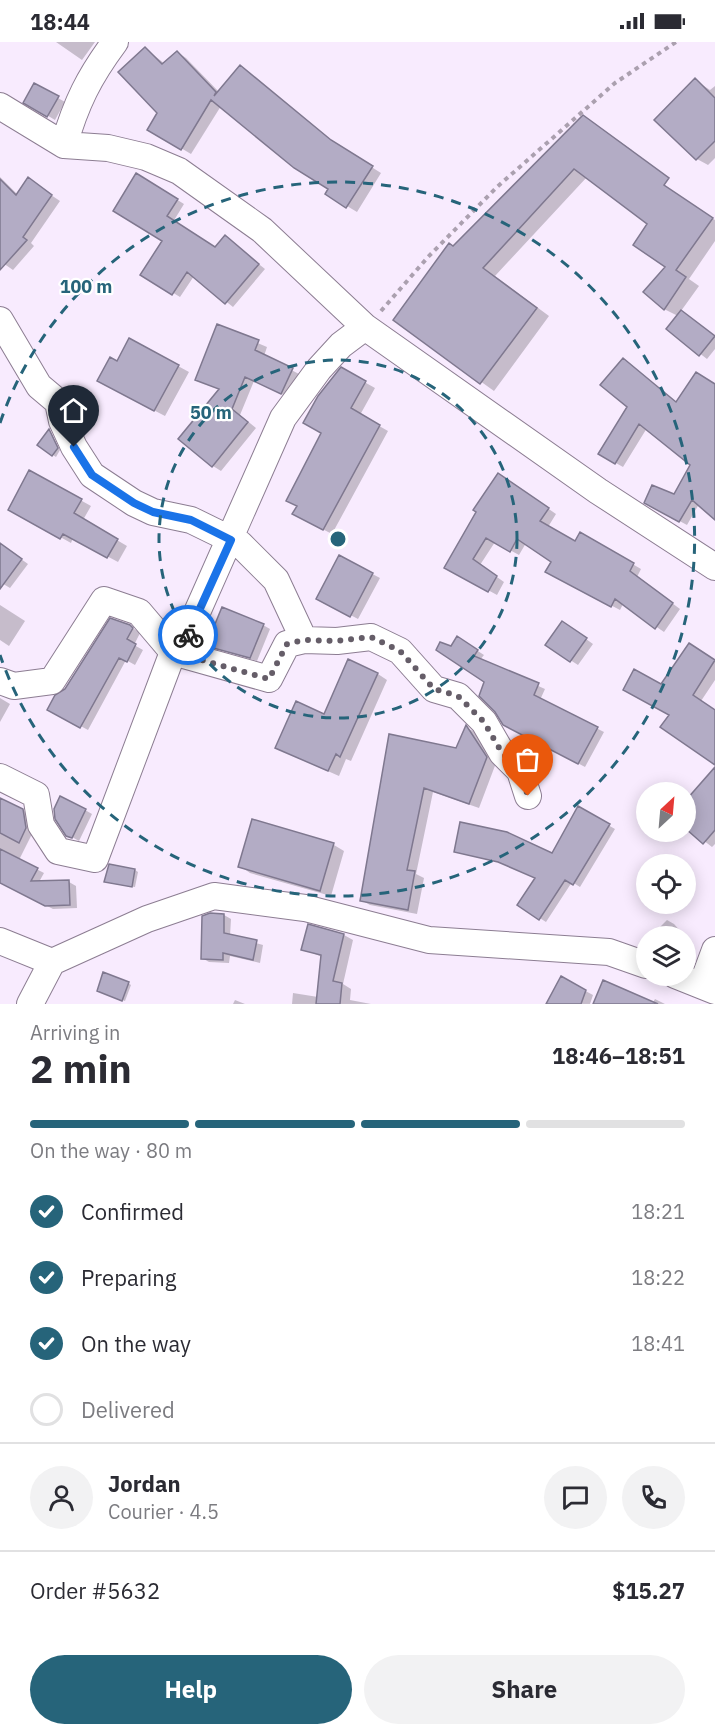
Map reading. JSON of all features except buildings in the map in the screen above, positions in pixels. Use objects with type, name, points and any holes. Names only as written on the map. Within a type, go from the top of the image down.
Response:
[{"type":"street","points":[[64,145],[72,118],[90,77],[115,42]]},
{"type":"street","points":[[0,106],[64,145],[108,148],[146,157],[179,171],[262,230],[365,327],[597,491],[715,567]]},
{"type":"street","points":[[0,320],[39,386],[58,402],[62,421],[74,447],[92,475],[144,508],[191,520],[240,544],[276,580],[304,640]]},
{"type":"street","points":[[0,777],[36,795],[41,825],[57,851],[95,859],[173,652],[183,644],[231,540],[283,418],[326,361],[341,345],[365,327]]},
{"type":"street","points":[[0,681],[14,686],[52,681],[104,600],[139,612],[173,652],[269,679],[287,644],[304,640],[337,641],[371,637],[400,651],[434,689],[458,696],[484,722],[502,753],[520,771],[528,796]]},
{"type":"street","points":[[30,1004],[52,962],[147,919],[214,897],[305,908],[429,940],[609,952],[636,961]]},
{"type":"street","points":[[0,941],[52,962]]},
{"type":"street","points":[[709,988],[715,950]]},
{"type":"path","points":[[365,327],[497,187],[615,83],[676,42]]},
{"type":"way so far","points":[[188,635],[183,644],[173,652],[243,674],[269,679],[287,644],[304,640],[337,641],[371,637],[400,651],[434,689],[458,696],[484,722],[502,753],[520,771],[528,796]]},
{"type":"route","points":[[74,447],[92,475],[134,503],[153,512],[191,520],[231,540],[188,635]]}]
